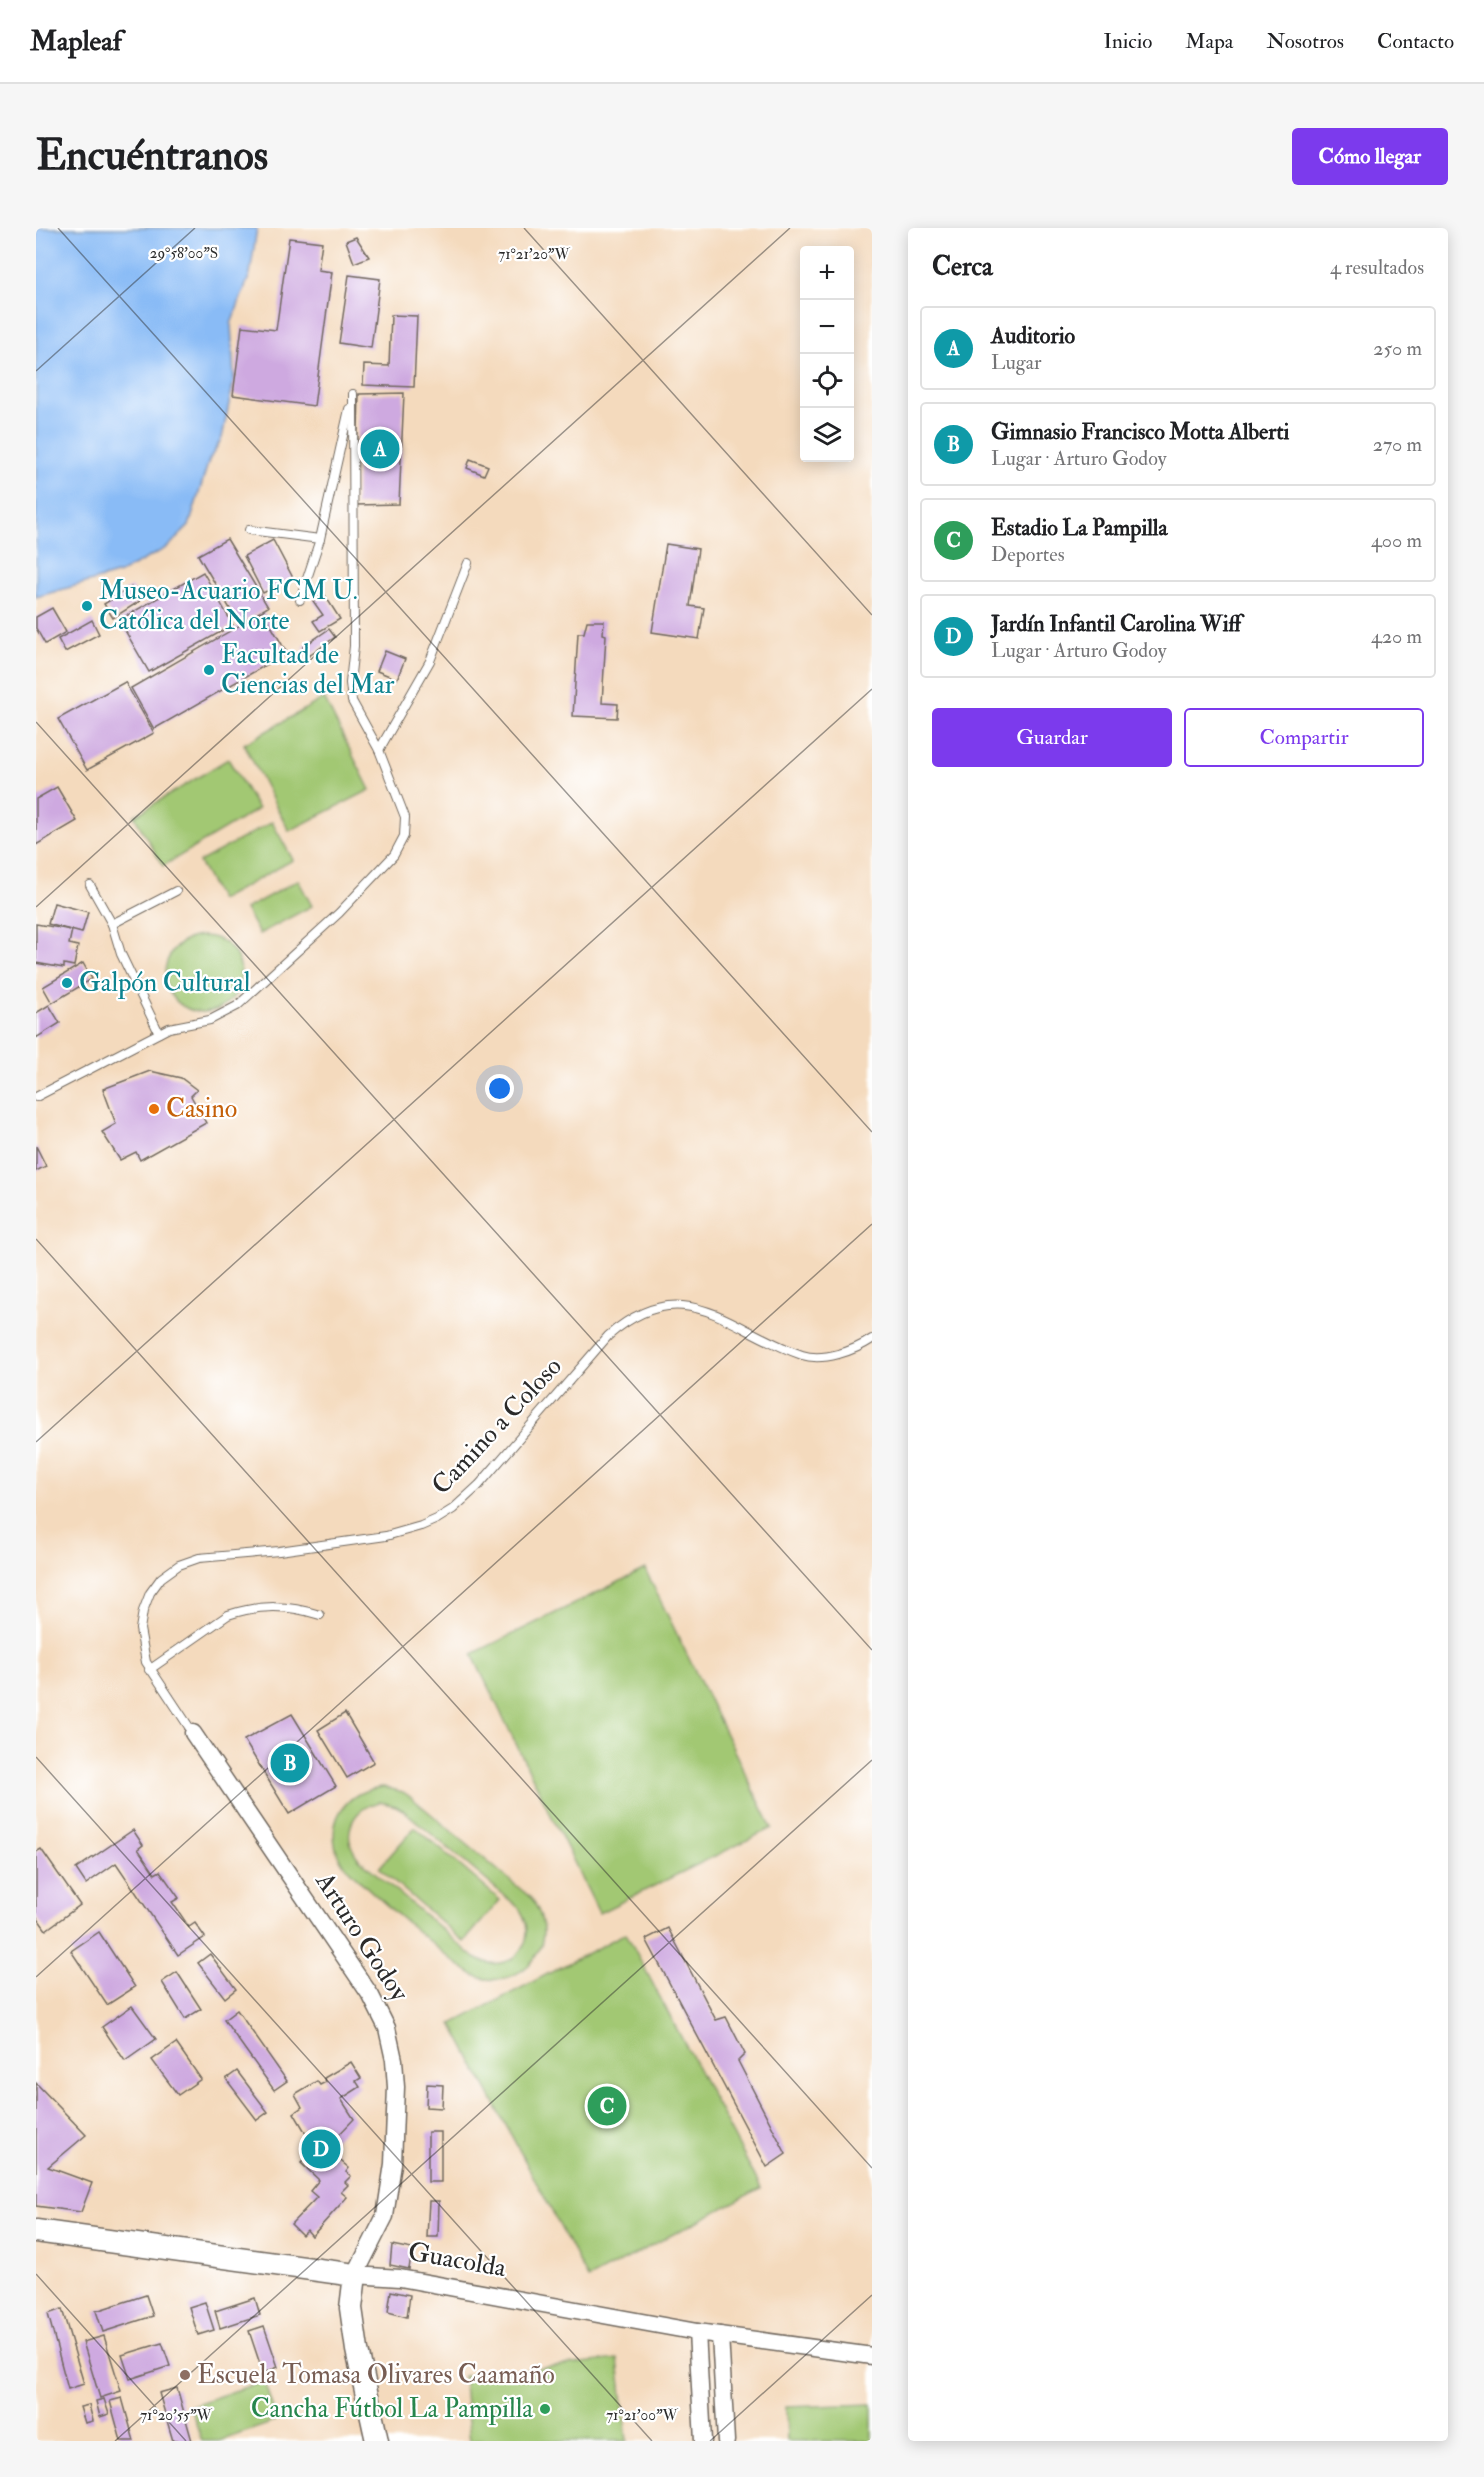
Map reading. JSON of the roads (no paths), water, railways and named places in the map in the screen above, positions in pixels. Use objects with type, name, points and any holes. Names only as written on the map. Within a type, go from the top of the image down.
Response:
[{"type":"street","name":"Arturo Godoy","points":[[193,1733],[370,1996],[387,2028],[396,2087],[393,2164],[385,2216],[355,2275],[353,2318],[377,2441]]},
{"type":"street","name":"Guacolda","points":[[36,2232],[355,2275],[400,2278],[697,2332],[870,2355]]},
{"type":"street","points":[[697,2332],[703,2441]]},
{"type":"street","points":[[720,2335],[726,2441]]},
{"type":"lane","points":[[36,1097],[159,1033],[179,1024],[210,1020],[237,1006],[339,913],[394,855],[404,836],[405,817],[379,750],[358,716],[352,701],[350,683],[354,646],[352,394],[320,539],[300,600]]},
{"type":"lane","points":[[249,530],[320,539]]},
{"type":"lane","points":[[379,750],[430,661],[468,563]]},
{"type":"lane","points":[[90,885],[112,924],[121,954],[159,1033]]},
{"type":"lane","points":[[112,924],[176,891]]},
{"type":"lane","name":"Camino a Coloso","points":[[193,1733],[149,1670],[140,1629],[143,1611],[150,1593],[169,1571],[199,1558],[279,1551],[386,1536],[421,1527],[437,1519],[453,1509],[479,1485],[608,1336],[634,1317],[655,1309],[677,1305],[706,1309],[803,1356],[841,1353],[872,1339]]},
{"type":"lane","points":[[149,1670],[228,1615],[242,1610],[285,1606],[320,1615]]},
{"type":"water","points":[[36,228],[257,228],[250,274],[231,324],[234,379],[222,438],[209,460],[189,526],[168,547],[120,573],[36,597]]},
{"type":"place","name":"Auditorio","points":[[380,449]]},
{"type":"place","name":"Museo-Acuario FCM U. Católica del Norte","points":[[87,606]]},
{"type":"place","name":"Facultad de Ciencias del Mar","points":[[209,670]]},
{"type":"place","name":"Galpón Cultural","points":[[67,983]]},
{"type":"place","name":"Casino","points":[[154,1109]]},
{"type":"place","name":"Gimnasio Francisco Motta Alberti","points":[[290,1763]]},
{"type":"place","name":"Estadio La Pampilla","points":[[607,2106]]},
{"type":"place","name":"Jardín Infantil Carolina Wiff","points":[[321,2149]]},
{"type":"place","name":"Escuela Tomasa Olivares Caamaño","points":[[185,2375]]},
{"type":"place","name":"Cancha Fútbol La Pampilla","points":[[545,2409]]}]
